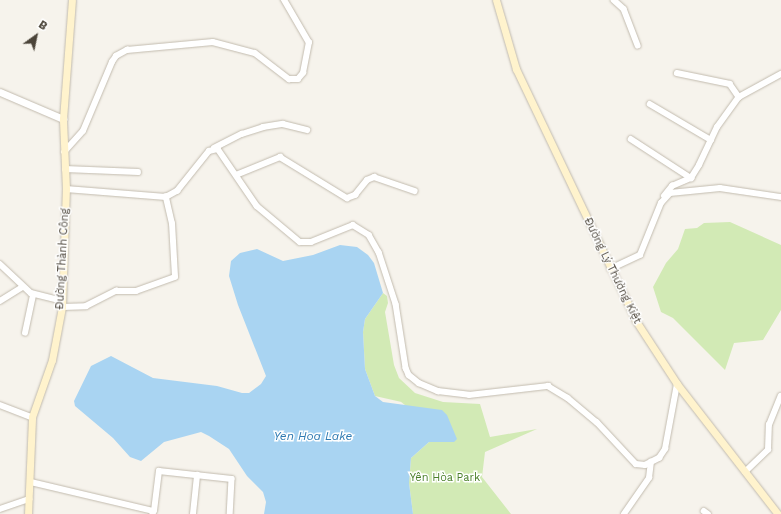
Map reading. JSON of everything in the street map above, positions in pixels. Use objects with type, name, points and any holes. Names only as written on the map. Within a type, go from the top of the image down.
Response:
[{"type":"main road","name":"Đường Thành Công","points":[[28,514],[31,482],[32,417],[52,360],[62,304],[66,189],[63,119],[72,0]]},
{"type":"main road","name":"Đường Lý Thường Kiệt","points":[[496,0],[516,69],[636,321],[677,384],[778,514]]},
{"type":"street","points":[[64,152],[83,131],[112,62],[116,56],[127,50],[213,42],[255,53],[289,78],[298,79],[303,73],[309,43],[284,0]]},
{"type":"street","points":[[614,0],[624,9],[638,45]]},
{"type":"street","points":[[677,73],[730,84],[739,97]]},
{"type":"street","points":[[610,269],[640,255],[664,199],[672,186],[690,178],[727,110],[739,97],[781,74]]},
{"type":"street","points":[[0,92],[63,119]]},
{"type":"street","points":[[650,104],[711,140]]},
{"type":"street","points":[[66,189],[166,197],[177,191],[214,148],[235,137],[264,127],[283,124],[307,130]]},
{"type":"street","points":[[631,139],[690,178]]},
{"type":"street","points":[[214,148],[220,151],[257,206],[300,242],[312,242],[353,225],[370,235],[379,252],[396,304],[406,368],[409,375],[419,383],[438,391],[469,395],[548,386],[568,398],[597,422],[636,464],[646,465],[659,458],[665,449],[677,384]]},
{"type":"street","points":[[236,175],[280,157],[347,198],[355,195],[367,180],[374,177],[415,191]]},
{"type":"street","points":[[65,169],[138,172]]},
{"type":"street","points":[[664,199],[674,192],[707,188],[781,196]]},
{"type":"street","points":[[0,264],[22,287],[33,295],[62,304],[86,306],[116,291],[136,291],[175,277],[172,224],[166,197]]},
{"type":"street","points":[[0,301],[22,287]]},
{"type":"street","points":[[25,333],[33,295]]},
{"type":"street","points":[[745,472],[768,450],[769,425],[781,396]]},
{"type":"street","points":[[0,404],[32,417]]},
{"type":"street","points":[[624,514],[649,478],[651,462]]},
{"type":"street","points":[[31,482],[153,512],[158,471],[232,479],[230,514]]},
{"type":"street","points":[[193,514],[197,475]]},
{"type":"street","points":[[0,509],[29,499]]},
{"type":"green space","points":[[730,222],[781,245],[781,310],[763,340],[734,343],[725,370],[673,318],[661,312],[653,287],[666,263],[678,249],[685,229],[697,228],[704,223]]},
{"type":"green space","name":"Yên Hòa Park","points":[[383,293],[387,296],[388,303],[385,312],[394,365],[399,378],[415,393],[443,402],[480,404],[490,437],[537,429],[485,452],[482,477],[511,514],[413,514],[409,483],[411,458],[429,442],[454,442],[401,402],[406,403],[375,396],[365,369],[363,332],[365,319]]},
{"type":"water","name":"Yen Hoa Lake","points":[[340,245],[357,247],[368,255],[374,263],[383,293],[365,319],[363,332],[365,369],[375,396],[383,402],[442,410],[447,415],[457,439],[454,442],[429,442],[411,458],[409,483],[413,514],[264,514],[266,502],[263,492],[247,476],[229,449],[209,436],[201,432],[164,442],[141,461],[130,457],[113,438],[75,406],[74,401],[91,366],[111,356],[153,378],[217,386],[242,393],[249,393],[261,384],[266,376],[238,305],[229,276],[231,261],[240,253],[257,249],[283,261],[313,255]]}]
